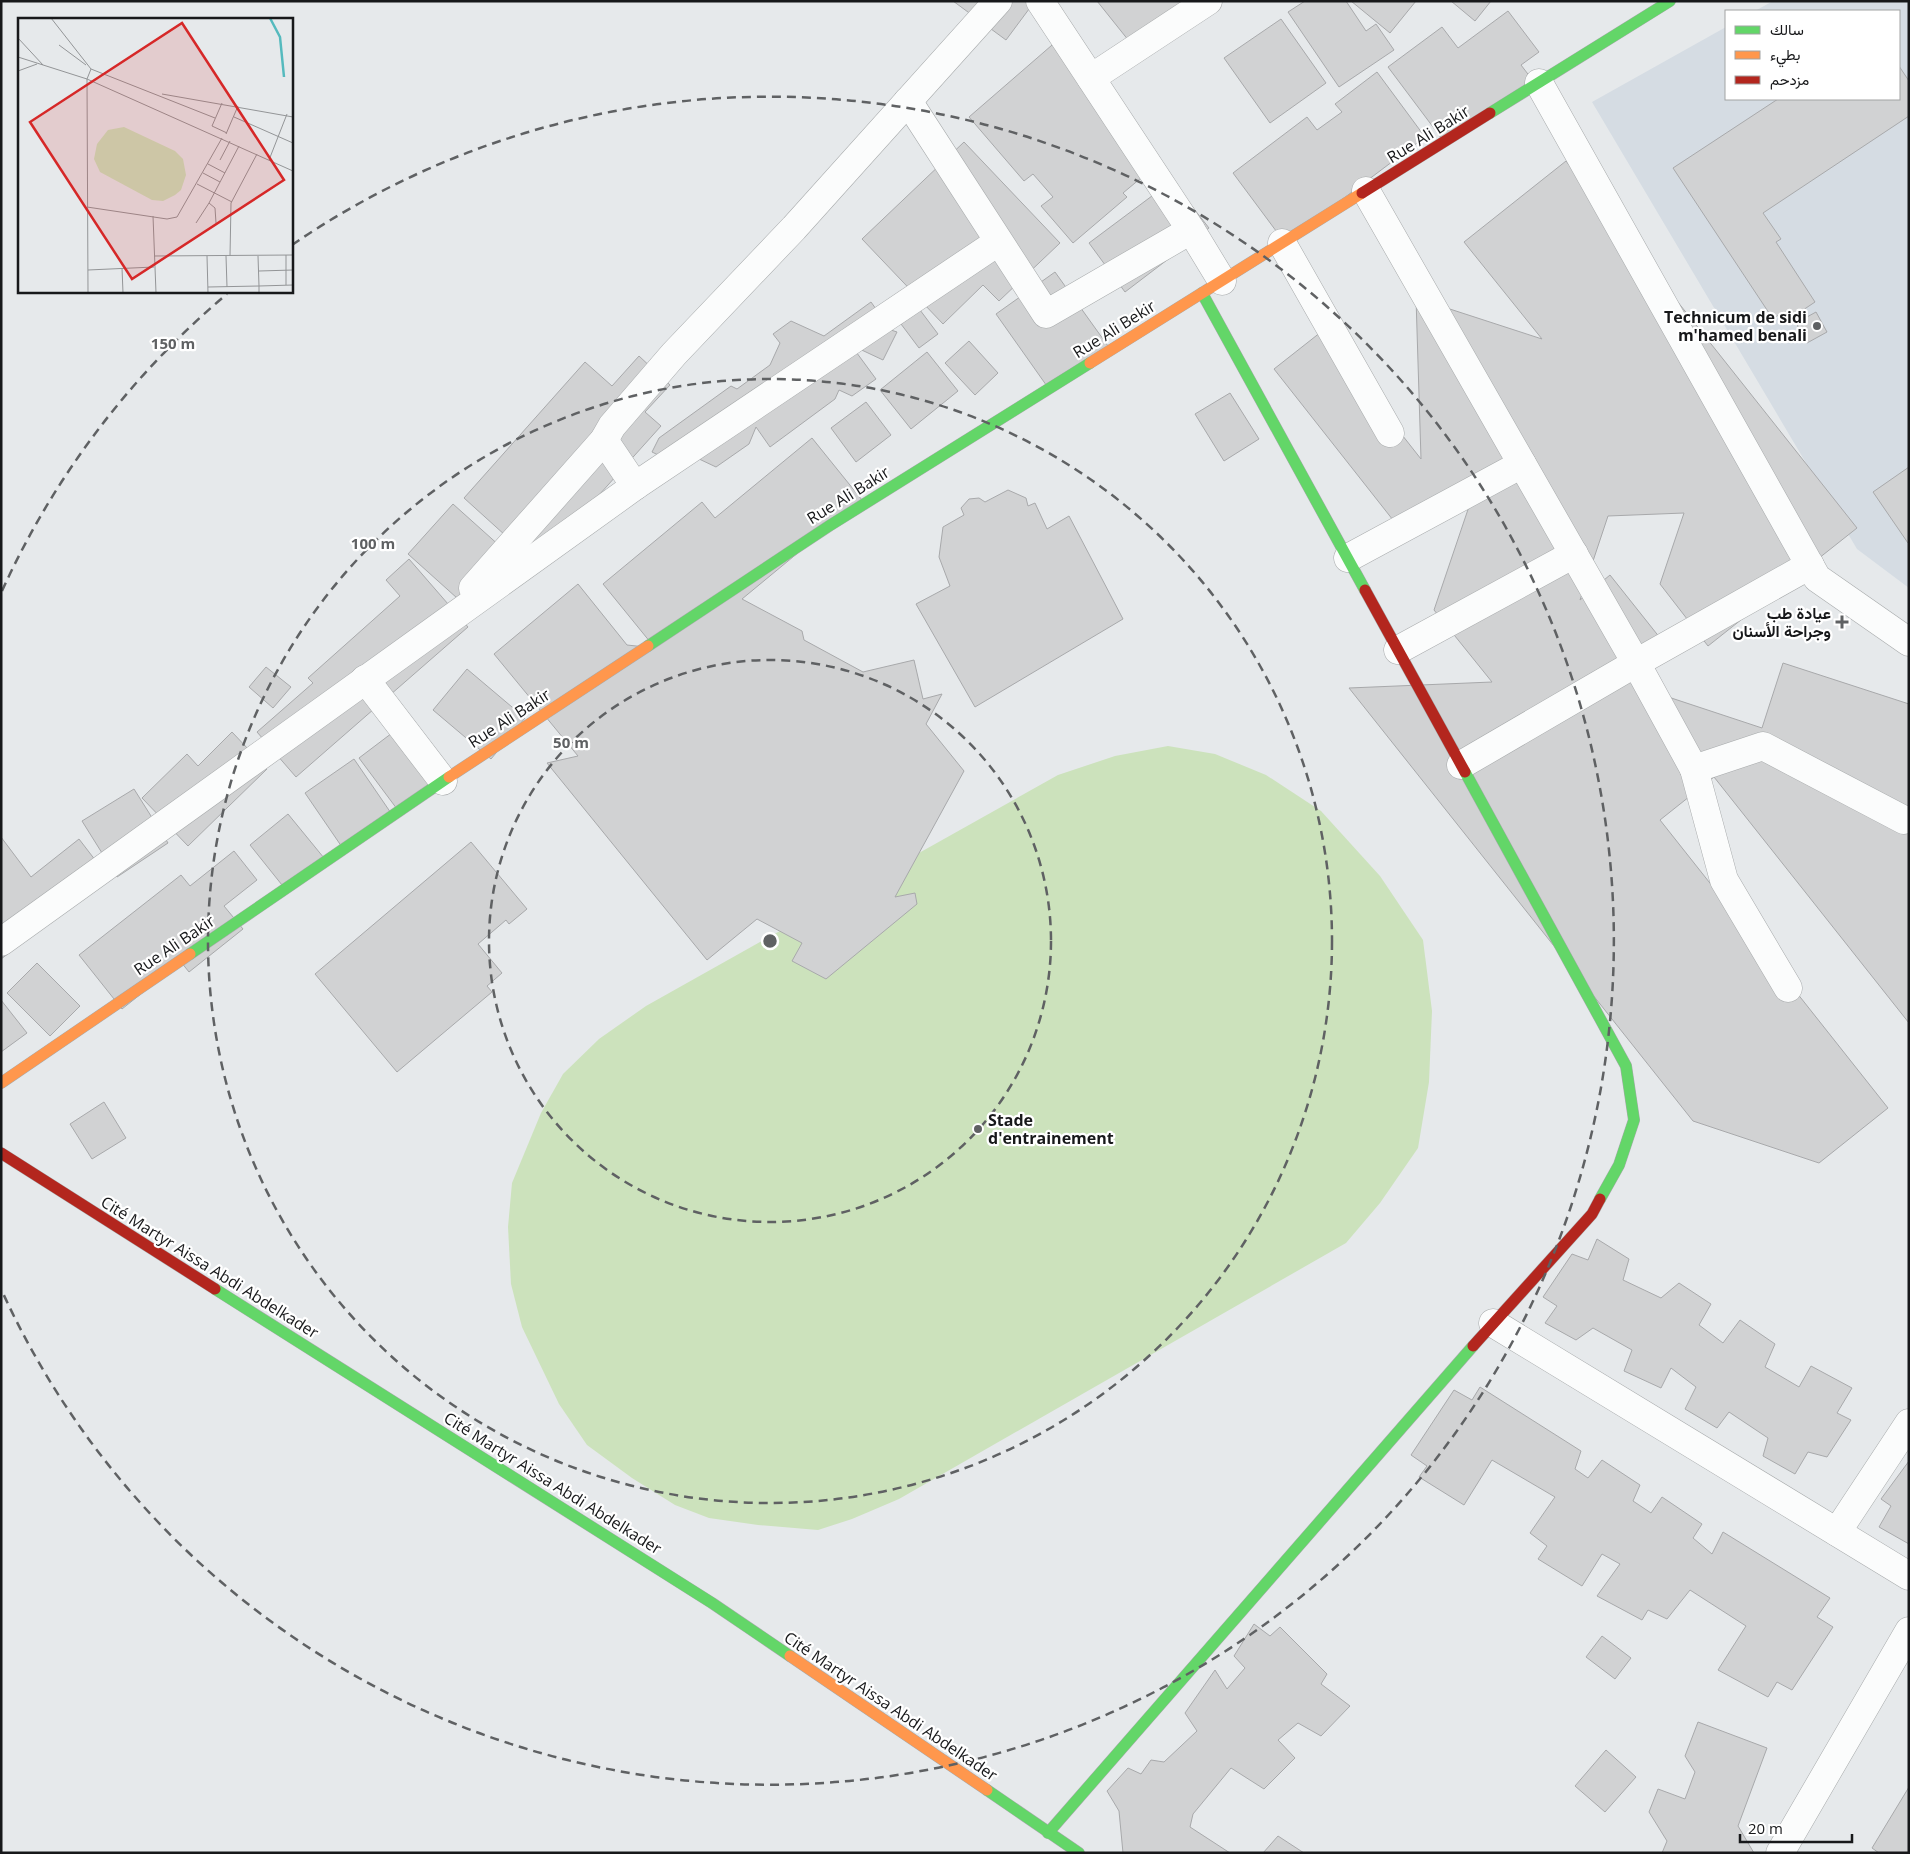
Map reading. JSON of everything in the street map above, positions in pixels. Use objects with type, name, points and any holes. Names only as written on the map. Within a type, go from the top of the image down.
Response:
[{"type":"street","points":[[443,623],[604,440],[612,426],[674,354],[794,228],[998,1]]},
{"type":"street","points":[[1040,1],[1191,230],[1212,287],[1348,558],[1626,1066],[1634,1120],[1619,1165],[1592,1214],[1493,1323],[1048,1833]]},
{"type":"street","points":[[1092,78],[1208,1]]},
{"type":"street","name":"Rue Ali Bakir","points":[[1212,287],[1539,83],[1656,5]]},
{"type":"street","points":[[1539,83],[1817,578],[1909,642]]},
{"type":"street","points":[[908,101],[1046,314],[1191,230]]},
{"type":"street","points":[[1366,191],[1636,663],[1694,769],[1724,880],[1788,988]]},
{"type":"street","points":[[1,942],[636,486],[998,242]]},
{"type":"street","points":[[1282,243],[1390,433]]},
{"type":"street","name":"Rue Ali Bekir","points":[[1043,392],[1212,287]]},
{"type":"street","name":"Rue Ali Bakir","points":[[1,1083],[443,781],[829,526],[1043,392]]},
{"type":"street","points":[[604,440],[636,486]]},
{"type":"street","points":[[1348,558],[1522,464]]},
{"type":"street","points":[[1398,650],[1574,554]]},
{"type":"street","points":[[1461,765],[1810,565]]},
{"type":"street","points":[[366,680],[443,781]]},
{"type":"street","points":[[1694,769],[1763,746],[1904,820]]},
{"type":"street","name":"Cité Martyr Aissa Abdi Abdelkader","points":[[1,1153],[712,1604],[1079,1853]]},
{"type":"street","points":[[1493,1323],[1909,1576]]},
{"type":"street","points":[[1837,1532],[1909,1423]]},
{"type":"street","points":[[1780,1853],[1909,1631]]},
{"type":"shaded area","name":"Technicum de sidi m'hamed benali","points":[[1773,1],[1909,1],[1909,588],[1857,549],[1592,102],[1725,28],[1725,100],[1900,100],[1900,10],[1757,10]]},
{"type":"green space","name":"Stade d'entrainement","points":[[1168,746],[1215,754],[1266,775],[1321,811],[1380,876],[1423,940],[1432,1011],[1429,1082],[1418,1148],[1380,1203],[1346,1243],[899,1499],[852,1519],[818,1530],[758,1525],[709,1518],[675,1505],[632,1478],[587,1445],[559,1404],[522,1327],[511,1284],[508,1227],[512,1183],[541,1113],[563,1074],[599,1039],[646,1006],[1058,775],[1115,756]]},
{"type":"building","points":[[953,1],[1035,1],[1006,40]]},
{"type":"building","points":[[1097,1],[1198,1],[1137,51]]},
{"type":"building","points":[[1305,1],[1346,1],[1366,31],[1376,24],[1394,50],[1339,87],[1288,12]]},
{"type":"building","points":[[1351,1],[1416,1],[1390,33]]},
{"type":"building","points":[[1451,1],[1491,1],[1475,21]]},
{"type":"building","points":[[1508,11],[1539,52],[1521,65],[1534,82],[1442,139],[1388,67],[1442,27],[1458,48]]},
{"type":"building","points":[[1281,19],[1326,83],[1270,123],[1224,58]]},
{"type":"building","points":[[1059,39],[1153,168],[1123,193],[1127,197],[1073,243],[1041,206],[1053,197],[1033,174],[1024,181],[969,117]]},
{"type":"building","points":[[1900,68],[1909,81],[1909,116],[1763,213],[1781,239],[1776,242],[1815,302],[1788,320],[1783,312],[1773,319],[1673,168],[1776,100],[1900,100]]},
{"type":"building","points":[[1377,72],[1425,137],[1340,201],[1288,247],[1233,173],[1307,117],[1317,130],[1342,112],[1335,104]]},
{"type":"building","points":[[964,142],[1060,243],[999,301],[983,285],[943,324],[862,239]]},
{"type":"building","points":[[1566,161],[1857,528],[1708,646],[1660,584],[1684,513],[1608,516],[1580,600],[1610,575],[1672,653],[1632,685],[1762,728],[1783,663],[1909,704],[1909,1023],[1714,777],[1660,820],[1888,1108],[1819,1163],[1693,1121],[1349,688],[1492,682],[1434,610],[1480,474],[1404,534],[1274,369],[1321,332],[1421,459],[1416,298],[1542,339],[1464,242]]},
{"type":"building","points":[[1172,181],[1209,228],[1125,292],[1089,243]]},
{"type":"building","points":[[1055,272],[1108,346],[1049,389],[996,314]]},
{"type":"building","points":[[871,302],[891,330],[897,332],[883,360],[851,345],[876,379],[852,396],[839,390],[835,399],[770,447],[756,427],[749,444],[716,467],[697,458],[683,467],[652,452],[659,438],[731,386],[737,389],[770,365],[780,343],[773,334],[791,321],[824,336]]},
{"type":"building","points":[[920,310],[938,334],[919,348],[901,324]]},
{"type":"building","points":[[1816,312],[1827,332],[1807,343],[1796,323]]},
{"type":"building","points":[[969,341],[998,373],[975,395],[945,363]]},
{"type":"building","points":[[927,352],[958,391],[911,429],[880,390]]},
{"type":"building","points":[[639,356],[670,385],[645,412],[661,426],[537,564],[464,498],[585,362],[612,386]]},
{"type":"building","points":[[1230,393],[1259,439],[1224,461],[1195,414]]},
{"type":"building","points":[[866,402],[891,435],[856,462],[831,428]]},
{"type":"building","points":[[812,438],[862,500],[742,599],[802,631],[804,640],[863,672],[914,660],[923,699],[942,694],[926,724],[964,771],[895,897],[915,893],[917,904],[826,979],[792,961],[802,943],[757,919],[707,960],[547,763],[578,756],[494,654],[578,584],[627,645],[655,648],[603,584],[702,502],[715,518]]},
{"type":"building","points":[[1909,467],[1909,543],[1908,543],[1873,492]]},
{"type":"building","points":[[1008,490],[1026,498],[1028,506],[1035,503],[1047,529],[1069,516],[1123,619],[975,707],[916,604],[950,586],[939,557],[943,527],[964,515],[961,508],[969,499],[979,498],[985,502]]},
{"type":"building","points":[[453,504],[521,565],[477,616],[408,554]]},
{"type":"building","points":[[409,559],[468,627],[296,777],[257,732],[313,683],[308,678],[400,596],[386,580]]},
{"type":"building","points":[[266,667],[291,687],[273,708],[249,687]]},
{"type":"building","points":[[467,669],[525,718],[491,759],[433,710]]},
{"type":"building","points":[[400,727],[441,782],[400,813],[359,758]]},
{"type":"building","points":[[232,732],[267,769],[188,846],[142,798],[187,754],[198,766]]},
{"type":"building","points":[[354,759],[393,816],[344,850],[305,793]]},
{"type":"building","points":[[134,789],[168,843],[117,877],[82,821]]},
{"type":"building","points":[[288,814],[324,858],[286,890],[250,845]]},
{"type":"building","points":[[1,837],[31,877],[79,839],[109,878],[1,959]]},
{"type":"building","points":[[471,842],[527,909],[509,924],[506,920],[478,944],[502,973],[487,986],[492,992],[397,1072],[315,974]]},
{"type":"building","points":[[234,851],[257,880],[224,906],[243,929],[189,972],[181,962],[122,1009],[79,955],[181,875],[190,886]]},
{"type":"building","points":[[37,963],[80,1006],[50,1036],[7,993]]},
{"type":"building","points":[[1,1000],[27,1033],[1,1052]]},
{"type":"building","points":[[104,1102],[126,1138],[92,1159],[70,1124]]},
{"type":"building","points":[[1597,1239],[1629,1259],[1623,1280],[1661,1298],[1679,1283],[1711,1304],[1699,1325],[1723,1343],[1740,1320],[1775,1344],[1765,1367],[1799,1387],[1811,1366],[1852,1388],[1837,1413],[1851,1420],[1827,1457],[1808,1452],[1795,1474],[1763,1456],[1768,1438],[1729,1412],[1717,1428],[1685,1409],[1696,1387],[1671,1368],[1661,1388],[1624,1371],[1632,1350],[1593,1328],[1576,1340],[1545,1323],[1557,1306],[1543,1297],[1572,1254],[1588,1260]]},
{"type":"building","points":[[1480,1387],[1581,1451],[1575,1469],[1588,1478],[1602,1460],[1640,1485],[1633,1501],[1651,1513],[1662,1497],[1702,1524],[1693,1538],[1712,1554],[1723,1532],[1830,1598],[1817,1617],[1833,1627],[1792,1690],[1777,1682],[1768,1697],[1718,1670],[1746,1626],[1690,1590],[1667,1619],[1648,1610],[1642,1620],[1597,1596],[1620,1564],[1602,1554],[1582,1586],[1538,1559],[1547,1546],[1530,1533],[1555,1497],[1492,1460],[1464,1505],[1419,1477],[1427,1466],[1411,1455],[1454,1390],[1472,1400]]},
{"type":"building","points":[[1909,1461],[1909,1544],[1879,1527],[1891,1506],[1881,1499]]},
{"type":"building","points":[[1254,1624],[1270,1636],[1280,1627],[1327,1674],[1321,1684],[1350,1706],[1321,1736],[1298,1723],[1278,1740],[1295,1758],[1264,1789],[1231,1768],[1193,1814],[1190,1827],[1230,1853],[1123,1853],[1119,1811],[1107,1791],[1128,1768],[1141,1774],[1151,1760],[1164,1762],[1197,1731],[1185,1713],[1215,1670],[1227,1689],[1245,1668],[1234,1656]]},
{"type":"building","points":[[1602,1636],[1631,1658],[1615,1679],[1586,1657]]},
{"type":"building","points":[[1698,1722],[1767,1748],[1738,1826],[1754,1853],[1662,1853],[1667,1841],[1649,1812],[1658,1789],[1685,1799],[1695,1772],[1685,1756]]},
{"type":"building","points":[[1606,1750],[1636,1777],[1605,1812],[1575,1786]]},
{"type":"building","points":[[1909,1787],[1909,1853],[1879,1853],[1872,1848]]},
{"type":"building","points":[[1278,1836],[1304,1853],[1263,1853]]},
{"type":"traffic: fast","points":[[1490,113],[1670,1]]},
{"type":"traffic: fast","points":[[1202,293],[1365,590]]},
{"type":"traffic: fast","points":[[648,646],[829,526],[1090,363]]},
{"type":"traffic: fast","points":[[1465,772],[1626,1066],[1634,1120],[1619,1165],[1600,1199]]},
{"type":"traffic: fast","points":[[190,954],[449,777]]},
{"type":"traffic: fast","points":[[215,1289],[712,1603],[790,1656]]},
{"type":"traffic: fast","points":[[1048,1833],[1473,1346]]},
{"type":"traffic: fast","points":[[987,1790],[1079,1853]]},
{"type":"traffic: slow","points":[[1090,363],[1362,193]]},
{"type":"traffic: slow","points":[[449,777],[648,646]]},
{"type":"traffic: slow","points":[[1,1083],[190,954]]},
{"type":"traffic: slow","points":[[790,1656],[987,1790]]},
{"type":"traffic: jam","points":[[1362,193],[1490,113]]},
{"type":"traffic: jam","points":[[1365,590],[1465,772]]},
{"type":"traffic: jam","points":[[1,1153],[215,1289]]},
{"type":"traffic: jam","points":[[1473,1346],[1592,1214],[1600,1199]]},
{"type":"place","name":"Technicum de sidi m'hamed benali","points":[[1817,326]]},
{"type":"place","name":"عيادة طب وجراحة الأسنان","points":[[1842,622]]},
{"type":"place","name":"Stade d'entrainement","points":[[978,1129]]}]
